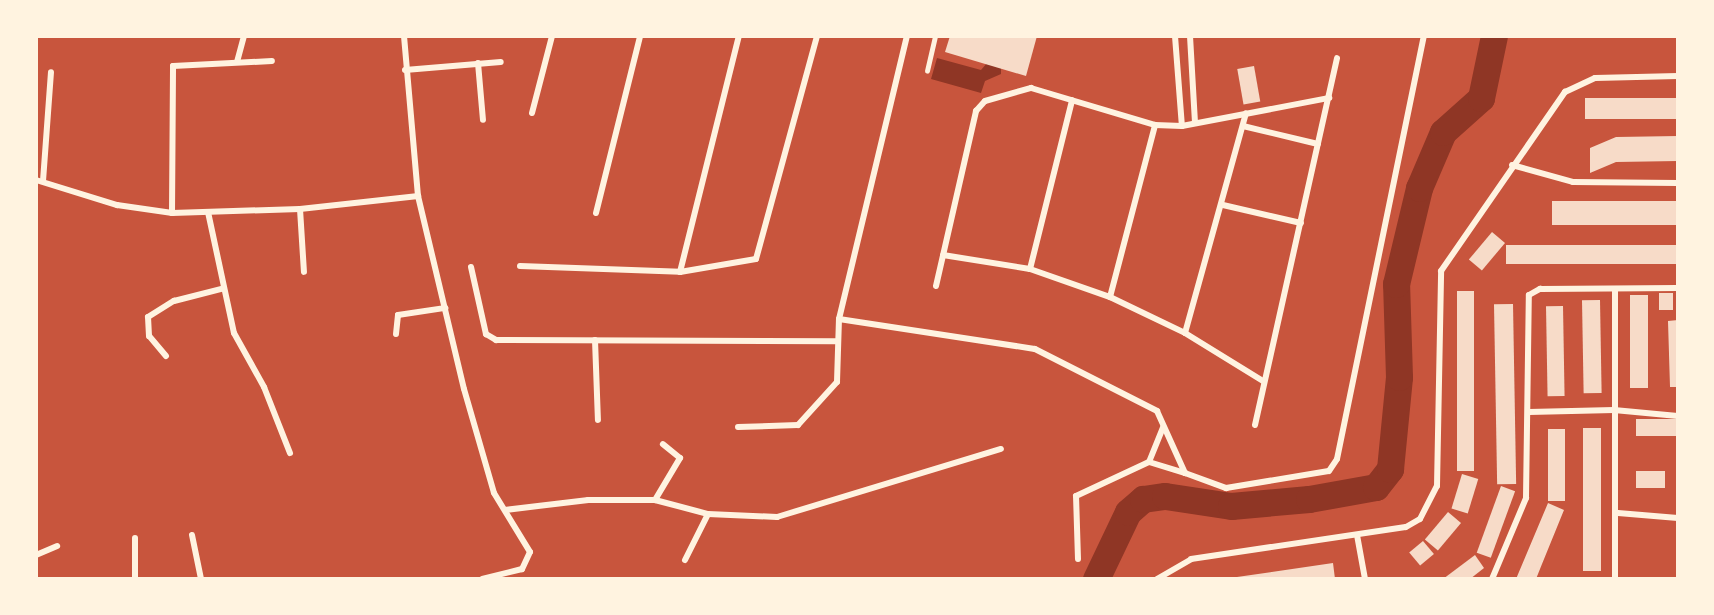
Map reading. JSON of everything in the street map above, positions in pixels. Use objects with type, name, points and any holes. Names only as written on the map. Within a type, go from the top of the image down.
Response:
[{"type":"street","points":[[237,62],[244,36]]},
{"type":"street","points":[[404,36],[405,70],[418,196],[484,461],[505,510],[526,542],[529,559],[522,569],[482,579]]},
{"type":"street","points":[[532,113],[552,36]]},
{"type":"street","points":[[596,213],[640,36]]},
{"type":"street","points":[[680,272],[739,36]]},
{"type":"street","points":[[520,266],[680,272],[761,254],[817,36]]},
{"type":"street","points":[[738,427],[803,423],[837,382],[839,319],[908,36]]},
{"type":"street","points":[[1175,36],[1182,126]]},
{"type":"street","points":[[1190,36],[1195,123]]},
{"type":"street","points":[[1078,559],[1076,496],[1149,462],[1232,489],[1329,471],[1335,465],[1424,36]]},
{"type":"street","points":[[1255,425],[1337,58]]},
{"type":"street","points":[[172,213],[171,69],[272,61]]},
{"type":"street","points":[[405,70],[501,62]]},
{"type":"street","points":[[478,63],[483,120]]},
{"type":"street","points":[[51,72],[40,180],[117,205],[172,213],[300,209],[418,196]]},
{"type":"street","points":[[1156,579],[1191,559],[1358,535],[1414,524],[1435,495],[1438,283],[1512,165],[1565,92],[1579,82],[1678,76]]},
{"type":"street","points":[[936,286],[980,104],[1024,88],[1155,124],[1182,126],[1329,98]]},
{"type":"street","points":[[1030,269],[1072,100]]},
{"type":"street","points":[[1185,333],[1223,205],[1246,113]]},
{"type":"street","points":[[1110,297],[1155,124]]},
{"type":"street","points":[[1243,126],[1318,144]]},
{"type":"street","points":[[1512,165],[1573,182],[1678,183]]},
{"type":"street","points":[[1223,205],[1301,223]]},
{"type":"street","points":[[300,209],[304,272]]},
{"type":"street","points":[[208,212],[221,289],[234,333],[264,387],[290,453]]},
{"type":"street","points":[[943,255],[1030,269],[1110,297],[1185,333],[1263,381]]},
{"type":"street","points":[[471,267],[490,339],[838,341]]},
{"type":"street","points":[[1492,579],[1524,509],[1529,295],[1540,289],[1678,288]]},
{"type":"street","points":[[166,356],[149,336],[148,317],[174,301],[221,289]]},
{"type":"street","points":[[1615,290],[1614,410],[1618,513],[1615,577]]},
{"type":"street","points":[[396,334],[398,315],[445,308]]},
{"type":"street","points":[[839,319],[1035,349],[1157,411],[1185,473]]},
{"type":"street","points":[[595,340],[598,420]]},
{"type":"street","points":[[1528,412],[1614,410],[1678,416]]},
{"type":"street","points":[[1149,462],[1163,427]]},
{"type":"street","points":[[655,500],[680,458],[663,444]]},
{"type":"street","points":[[505,510],[588,500],[655,500],[708,514],[777,517],[1000,449]]},
{"type":"street","points":[[1618,513],[1678,518]]},
{"type":"street","points":[[685,560],[708,514]]},
{"type":"street","points":[[1358,535],[1365,579]]},
{"type":"street","points":[[192,536],[201,579]]},
{"type":"street","points":[[135,538],[135,579]]},
{"type":"street","points":[[36,555],[57,546]]},
{"type":"lane","points":[[927,71],[935,36]]},
{"type":"shaded area","points":[[937,58],[981,70],[987,63],[1001,68],[1001,74],[985,81],[981,93],[931,79]]},
{"type":"building","points":[[950,36],[1037,36],[1026,76],[945,52]]},
{"type":"building","points":[[1254,66],[1260,101],[1244,104],[1237,69]]},
{"type":"building","points":[[1585,98],[1678,98],[1678,119],[1585,119]]},
{"type":"building","points":[[1678,136],[1678,161],[1616,162],[1590,173],[1590,148],[1616,137]]},
{"type":"building","points":[[1552,201],[1678,201],[1678,225],[1552,225]]},
{"type":"building","points":[[1492,232],[1505,243],[1482,271],[1469,260]]},
{"type":"building","points":[[1506,245],[1678,245],[1678,264],[1506,264]]},
{"type":"building","points":[[1457,291],[1474,291],[1474,471],[1457,471]]},
{"type":"building","points":[[1659,293],[1673,293],[1673,310],[1659,310]]},
{"type":"building","points":[[1630,295],[1648,295],[1648,388],[1630,388]]},
{"type":"building","points":[[1582,300],[1600,300],[1602,393],[1584,393]]},
{"type":"building","points":[[1494,304],[1513,304],[1516,484],[1497,484]]},
{"type":"building","points":[[1546,306],[1563,306],[1565,396],[1548,396]]},
{"type":"building","points":[[1678,320],[1678,387],[1670,387],[1668,321]]},
{"type":"building","points":[[1636,419],[1678,419],[1678,436],[1636,436]]},
{"type":"building","points":[[1583,428],[1601,428],[1601,571],[1583,571]]},
{"type":"building","points":[[1548,429],[1565,429],[1565,501],[1548,501]]},
{"type":"building","points":[[1636,471],[1665,471],[1665,488],[1636,488]]},
{"type":"building","points":[[1462,474],[1478,479],[1468,513],[1451,508]]},
{"type":"building","points":[[1501,486],[1515,491],[1491,558],[1477,553]]},
{"type":"building","points":[[1548,503],[1564,510],[1536,579],[1516,579]]},
{"type":"building","points":[[1448,512],[1461,523],[1438,551],[1425,540]]},
{"type":"building","points":[[1423,541],[1434,554],[1420,566],[1409,553]]},
{"type":"building","points":[[1475,555],[1484,568],[1470,579],[1443,579]]},
{"type":"building","points":[[1333,563],[1335,579],[1230,578]]},
{"type":"waterway","points":[[1096,579],[1128,512],[1143,499],[1165,496],[1231,506],[1309,499],[1376,487],[1390,469],[1399,377],[1396,284],[1419,188],[1443,132],[1481,98],[1494,36]]}]
